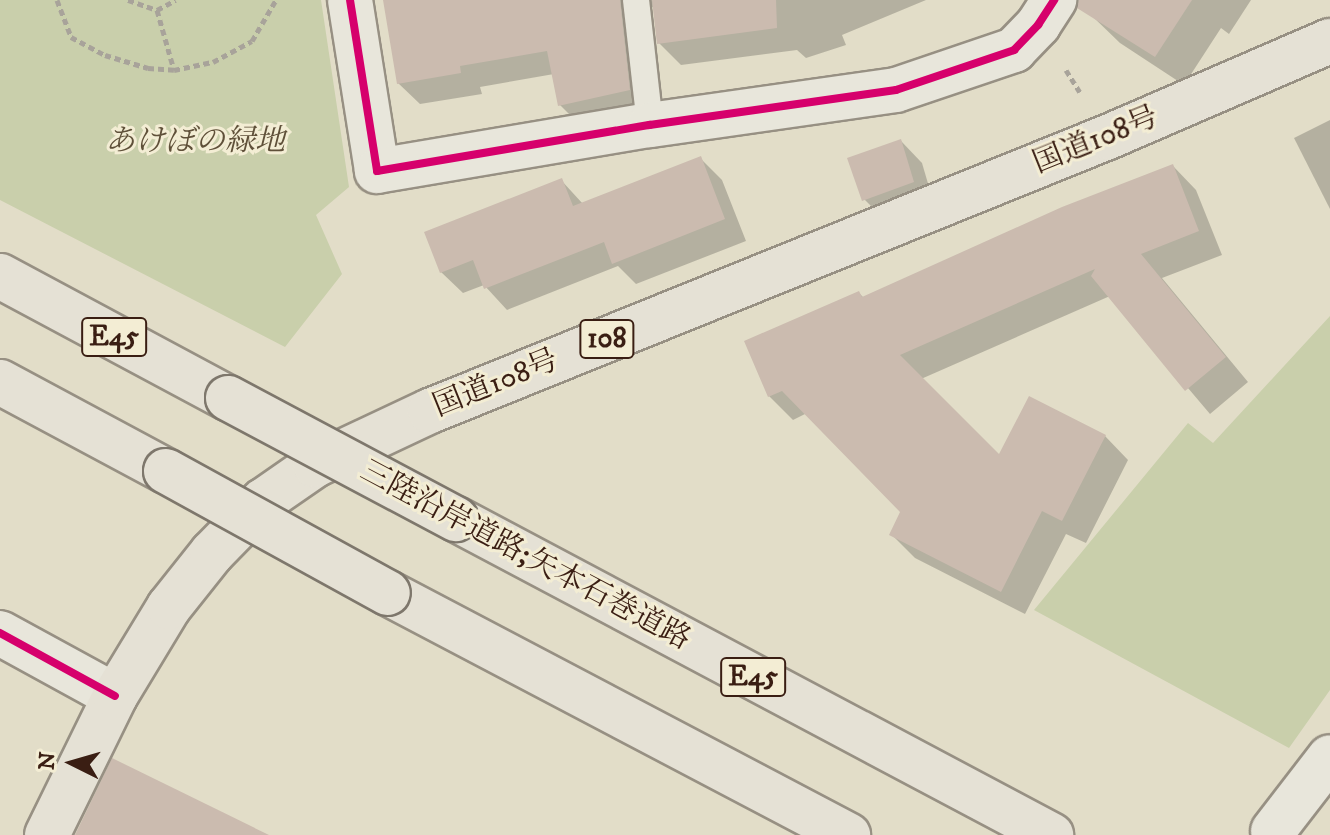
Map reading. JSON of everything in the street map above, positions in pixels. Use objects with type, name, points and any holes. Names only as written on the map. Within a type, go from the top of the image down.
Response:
[{"type":"highway","name":"国道108号","points":[[47,835],[115,696],[169,607],[212,553],[263,501],[315,465],[430,411],[1108,137],[1330,41]]},
{"type":"highway","name":"三陸沿岸道路;矢本石巻道路","points":[[0,276],[1051,835]]},
{"type":"highway","points":[[0,382],[388,593],[848,835]]},
{"type":"street","points":[[350,0],[377,171],[650,125],[896,90],[1014,50],[1046,13]]},
{"type":"street","points":[[0,633],[115,696]]},
{"type":"street","points":[[1273,831],[1330,757]]},
{"type":"lane","points":[[636,0],[650,125]]},
{"type":"path","points":[[57,0],[71,37],[105,55],[148,68],[174,70],[213,62],[252,41],[276,0]]},
{"type":"path","points":[[128,0],[157,10],[176,0]]},
{"type":"path","points":[[157,10],[174,70]]},
{"type":"path","points":[[1046,13],[1108,137]]},
{"type":"green space","name":"あけぼの緑地","points":[[0,0],[321,0],[349,187],[316,215],[342,274],[285,347],[0,200]]},
{"type":"green space","points":[[1330,316],[1330,690],[1289,748],[1034,610],[1188,423],[1213,443]]},
{"type":"building","points":[[383,0],[620,0],[630,90],[558,106],[547,51],[460,66],[461,73],[397,84]]},
{"type":"building","points":[[652,0],[776,0],[777,28],[657,44]]},
{"type":"building","points":[[1079,0],[1192,0],[1155,57],[1077,8]]},
{"type":"building","points":[[901,139],[914,182],[862,201],[847,158]]},
{"type":"building","points":[[701,156],[725,219],[612,264],[604,242],[484,289],[473,260],[440,273],[424,232],[562,178],[573,206]]},
{"type":"building","points":[[1173,164],[1199,231],[1141,254],[1226,357],[1185,391],[1091,276],[1095,269],[900,355],[999,454],[1029,396],[1106,435],[1062,521],[1042,511],[1001,592],[889,535],[900,512],[782,391],[768,397],[744,341],[859,291],[862,297],[1062,207]]},
{"type":"building","points":[[112,758],[269,835],[75,835]]},
{"type":"cycle path","points":[[350,0],[377,171],[650,125],[896,90],[1014,50],[1038,25],[1054,0]]},
{"type":"cycle path","points":[[0,633],[115,696]]}]
